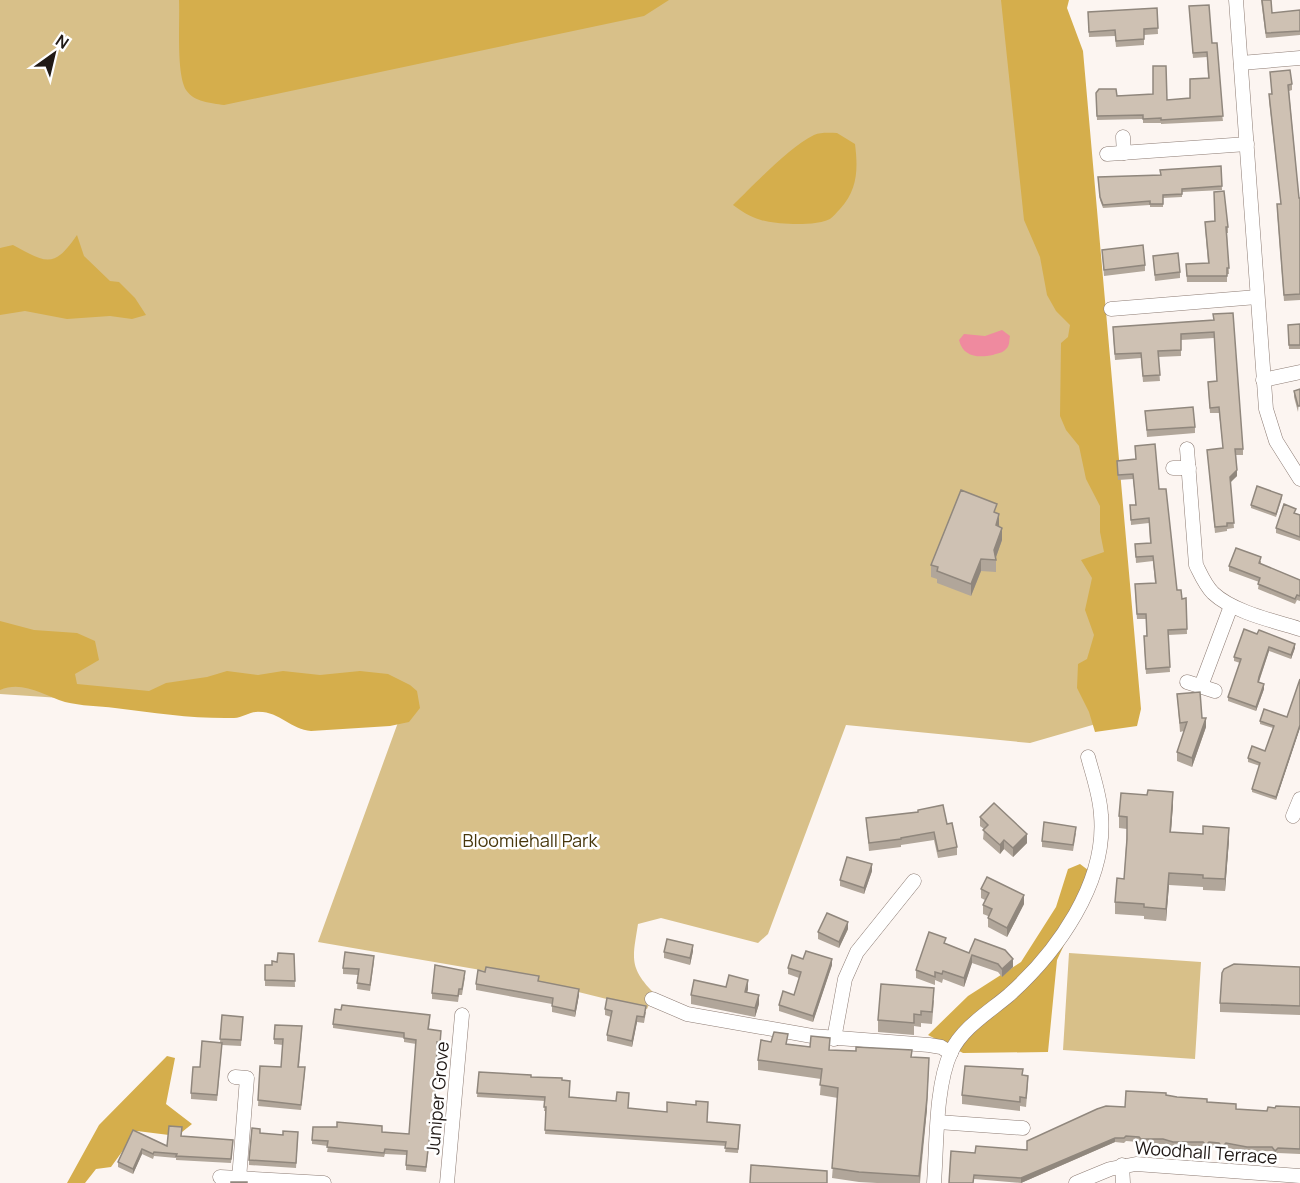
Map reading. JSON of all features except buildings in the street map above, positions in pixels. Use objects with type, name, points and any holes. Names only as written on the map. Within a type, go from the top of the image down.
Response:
[{"type":"street","points":[[1236,0],[1266,409],[1276,441],[1300,479]]},
{"type":"street","points":[[1241,63],[1300,58]]},
{"type":"street","points":[[1123,137],[1124,153]]},
{"type":"street","points":[[1107,154],[1247,144]]},
{"type":"street","points":[[1126,293],[1126,308]]},
{"type":"street","points":[[1111,309],[1257,297]]},
{"type":"street","points":[[1263,380],[1300,372]]},
{"type":"street","points":[[1187,449],[1196,565],[1203,581],[1214,594],[1231,606],[1300,629]]},
{"type":"street","points":[[1173,468],[1189,468]]},
{"type":"street","points":[[1201,686],[1231,606]]},
{"type":"street","points":[[1187,682],[1215,691]]},
{"type":"street","points":[[934,1183],[938,1122],[946,1068],[951,1053],[957,1042],[975,1024],[1009,995],[1053,951],[1095,872],[1101,833],[1101,815],[1088,757]]},
{"type":"street","points":[[1293,816],[1300,799]]},
{"type":"street","points":[[834,1039],[845,979],[857,952],[914,881]]},
{"type":"street","points":[[652,999],[687,1014],[834,1039],[929,1045],[951,1053]]},
{"type":"street","name":"Juniper Grove","points":[[447,1183],[462,1015]]},
{"type":"street","points":[[235,1077],[247,1078],[239,1179]]},
{"type":"street","points":[[938,1122],[1023,1128]]},
{"type":"street","name":"Woodhall Terrace","points":[[1076,1183],[1122,1165],[1136,1164],[1300,1176]]},
{"type":"street","points":[[1122,1165],[1123,1183]]},
{"type":"street","points":[[220,1177],[261,1182],[324,1183]]},
{"type":"green space","name":"Bloomiehall Park","points":[[0,0],[1066,0],[1134,713],[1030,743],[846,725],[768,934],[758,943],[661,918],[638,924],[634,961],[640,976],[654,993],[647,1009],[475,969],[318,942],[408,695],[391,720],[0,694]]},
{"type":"green space","points":[[1069,953],[1201,962],[1195,1059],[1063,1050]]},
{"type":"shaded area","points":[[179,0],[669,0],[644,16],[224,105],[208,103],[193,97],[186,90],[180,60]]},
{"type":"shaded area","points":[[1001,0],[1069,0],[1067,8],[1083,51],[1141,709],[1137,726],[1095,732],[1089,712],[1077,688],[1078,664],[1087,659],[1094,635],[1085,610],[1092,578],[1081,560],[1104,552],[1100,532],[1100,506],[1086,479],[1079,446],[1066,430],[1060,416],[1061,343],[1068,337],[1070,325],[1056,311],[1047,295],[1040,257],[1024,220]]},
{"type":"shaded area","points":[[837,133],[855,144],[856,170],[853,186],[846,202],[830,219],[807,224],[776,223],[754,218],[733,205],[772,167],[804,141],[817,134]]},
{"type":"shaded area","points":[[77,235],[84,256],[110,281],[119,282],[135,298],[146,315],[132,319],[110,316],[67,319],[25,311],[0,315],[0,248],[13,245],[34,256],[49,260],[62,253]]},
{"type":"shaded area","points":[[1002,330],[1010,336],[1008,346],[993,355],[972,355],[964,350],[959,340],[964,334],[985,336]]},
{"type":"shaded area","points":[[0,621],[34,630],[77,633],[95,641],[99,660],[75,674],[77,684],[149,691],[166,683],[207,677],[227,671],[258,675],[283,671],[320,675],[360,671],[388,674],[410,685],[417,691],[420,708],[409,722],[390,726],[311,731],[264,712],[253,712],[234,718],[190,717],[65,702],[25,688],[8,687],[0,690]]},
{"type":"shaded area","points":[[1080,864],[1096,876],[1057,960],[1048,1052],[963,1053],[928,1035],[968,996],[1021,962],[1056,907],[1068,869]]},
{"type":"shaded area","points":[[167,1056],[175,1058],[166,1104],[192,1124],[177,1136],[137,1131],[111,1167],[96,1169],[85,1183],[67,1183],[99,1125]]}]
